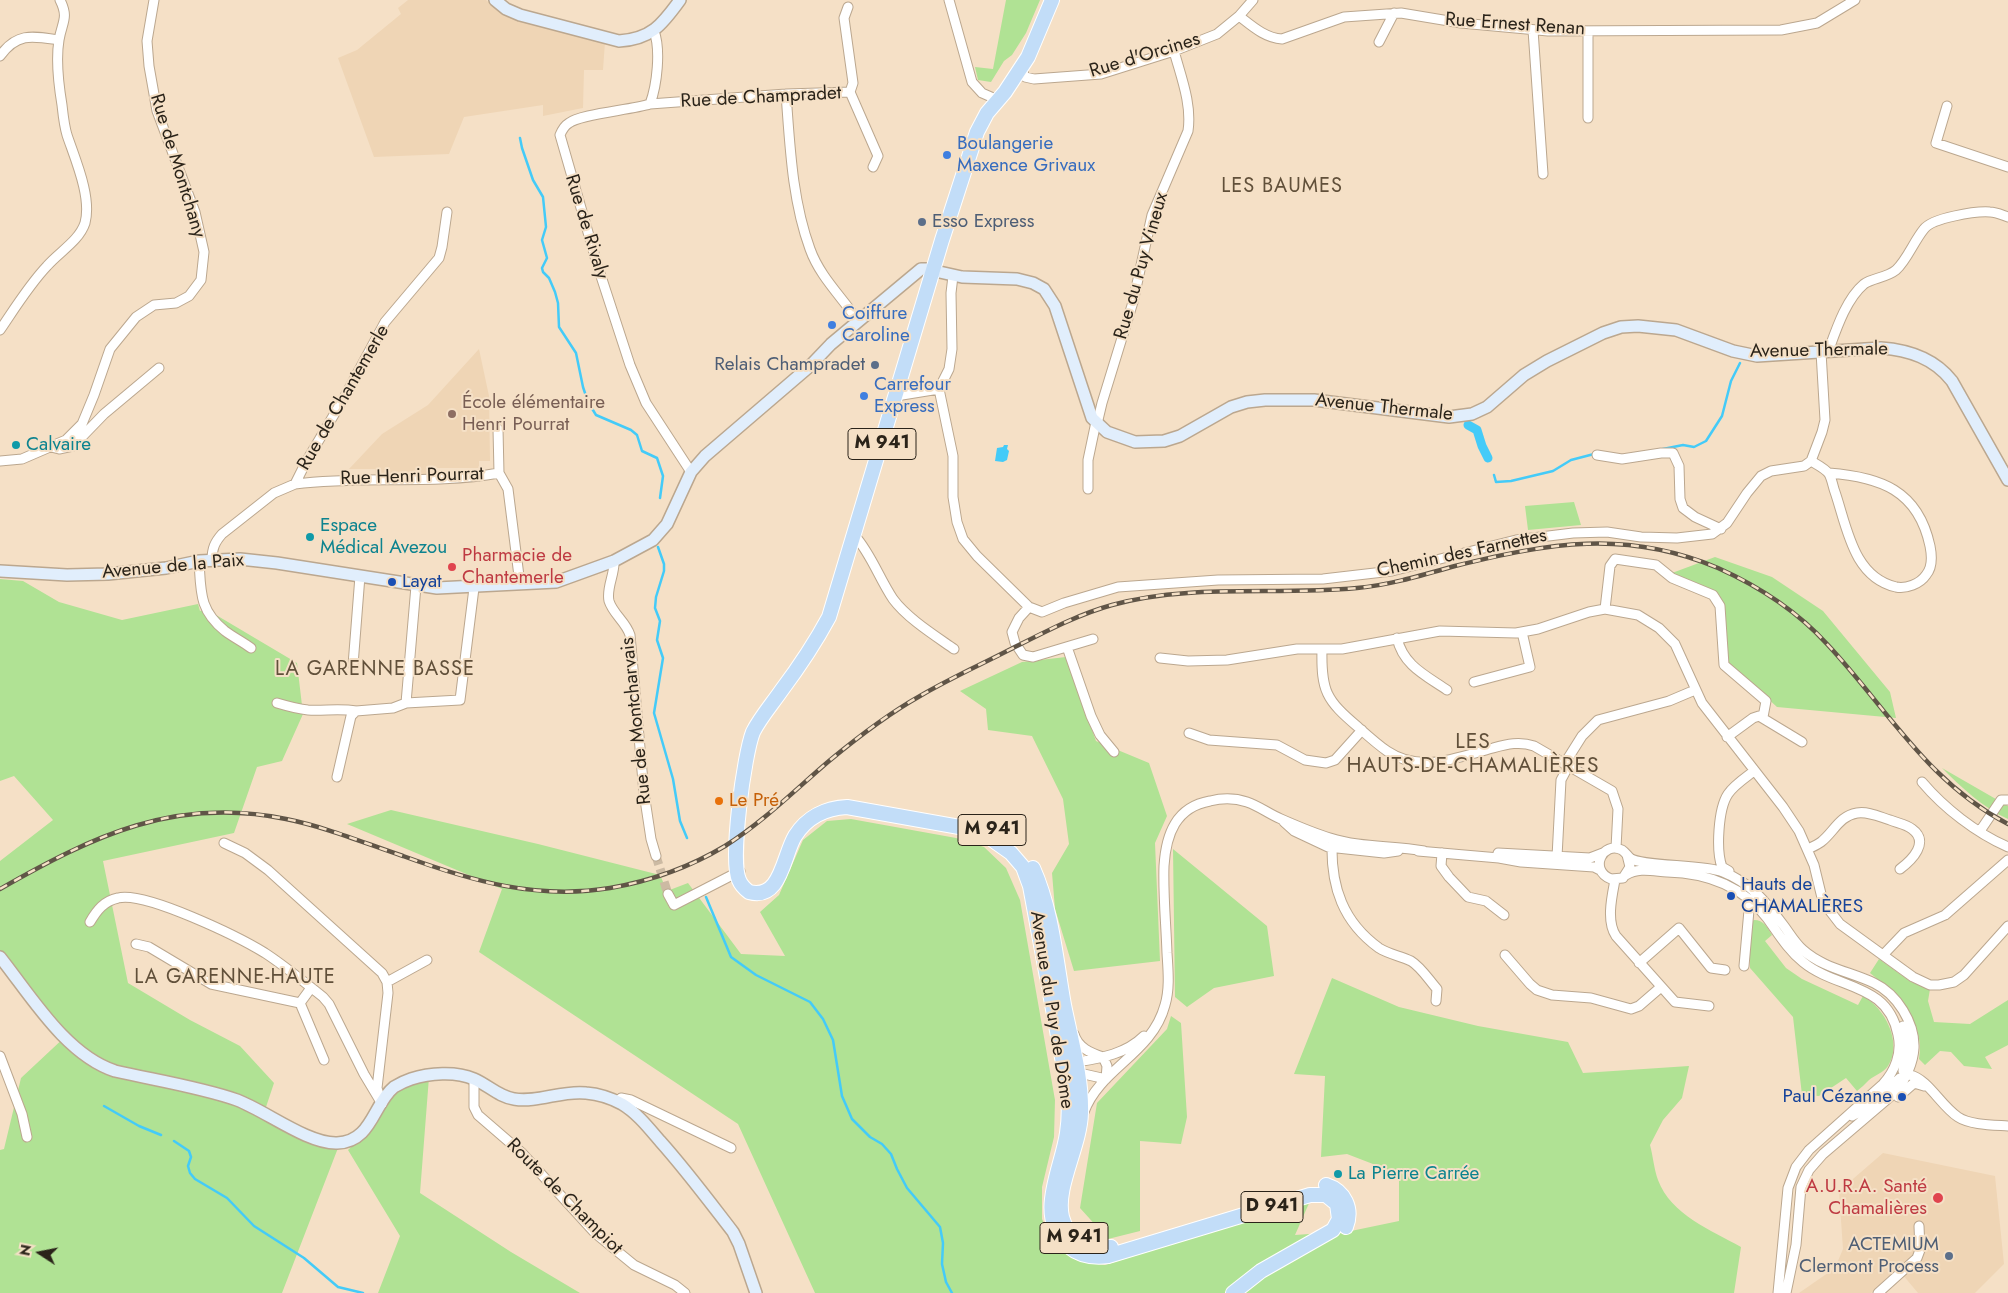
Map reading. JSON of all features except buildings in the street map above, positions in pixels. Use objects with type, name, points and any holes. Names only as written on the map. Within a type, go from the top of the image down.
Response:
[{"type":"main road","points":[[495,0],[513,12],[607,39],[630,40],[654,31],[667,18],[680,0]]},
{"type":"main road","name":"M 941","points":[[995,99],[1021,68],[1037,37],[1052,0]]},
{"type":"main road","name":"M 941","points":[[739,871],[736,854],[745,757],[754,732],[802,663],[829,617],[977,132],[1017,60],[1037,37]]},
{"type":"main road","points":[[691,472],[705,456],[810,366],[858,321],[921,269],[952,276],[1017,279],[1031,282],[1044,289],[1055,306],[1086,404],[1096,423]]},
{"type":"main road","name":"Avenue Thermale","points":[[1096,423],[1107,432],[1128,440],[1142,442],[1164,440],[1180,436],[1238,404],[1260,400],[1286,399],[1323,401],[1449,417],[1465,416],[1487,407],[1524,375],[1547,361],[1603,333],[1630,326],[1685,332],[1725,348],[1750,355],[1894,349],[1920,356],[1934,364],[1952,381],[2008,480]]},
{"type":"main road","name":"Avenue de la Paix","points":[[0,571],[67,575],[108,574],[166,568],[199,561],[258,560],[437,588],[474,588],[556,582],[614,560],[646,545],[661,532],[672,515],[691,472]]},
{"type":"main road","name":"Avenue du Puy de Dôme","points":[[739,871],[749,888],[755,890],[769,886],[779,868],[782,851],[791,832],[809,811],[822,804],[833,802],[860,801],[967,822],[999,833],[1016,846],[1030,862],[1045,900],[1081,1103],[1079,1132]]},
{"type":"main road","name":"Avenue du Puy de Dôme","points":[[739,871],[739,880],[749,892],[763,893],[770,889],[776,882],[795,836],[812,818],[832,808],[864,808],[966,828],[998,842],[1011,853],[1023,867],[1030,886],[1068,1093],[1069,1115],[1067,1134],[1055,1183],[1052,1202],[1053,1219],[1064,1241],[1079,1253],[1101,1257],[1114,1255],[1175,1232],[1314,1185],[1325,1185],[1334,1188],[1342,1203]]},
{"type":"main road","points":[[0,957],[55,1028],[76,1047],[104,1067],[235,1100],[254,1107],[307,1135],[329,1143],[346,1142],[360,1134],[370,1123],[393,1088],[412,1078],[442,1074],[464,1076],[474,1079],[497,1093],[515,1099],[533,1099],[574,1092],[604,1096],[618,1102],[639,1117],[677,1160],[733,1232],[756,1293]]},
{"type":"main road","name":"M 941","points":[[1079,1132],[1060,1199],[1064,1223],[1074,1238],[1088,1246],[1106,1247],[1175,1232]]},
{"type":"main road","points":[[1244,1293],[1266,1276],[1338,1236],[1345,1228],[1349,1213],[1342,1203]]},
{"type":"main road","name":"D 941","points":[[1233,1293],[1261,1271],[1333,1230],[1339,1219],[1342,1203]]},
{"type":"street","points":[[0,330],[48,264],[77,236],[84,224],[86,214],[80,167],[66,133],[61,104],[59,40],[65,24],[65,10],[60,0]]},
{"type":"street","name":"Rue de Montchany","points":[[0,461],[22,459],[66,440],[82,424],[110,349],[136,317],[154,305],[176,303],[190,296],[201,280],[204,252],[195,212],[158,111],[149,66],[147,41],[154,0]]},
{"type":"street","points":[[949,0],[972,82],[982,93],[995,99]]},
{"type":"street","name":"Rue d'Orcines","points":[[1021,68],[1025,77],[1034,79],[1101,74],[1174,51],[1217,34],[1239,16],[1253,0]]},
{"type":"street","name":"Rue Ernest Renan","points":[[1239,16],[1264,34],[1282,39],[1344,17],[1394,13],[1461,23],[1532,30],[1781,30],[1817,23],[1855,0]]},
{"type":"street","points":[[848,7],[844,18],[853,83],[850,92]]},
{"type":"street","points":[[1379,42],[1394,13]]},
{"type":"street","points":[[1532,30],[1543,174]]},
{"type":"street","points":[[650,104],[654,95],[658,47],[654,31]]},
{"type":"street","points":[[1588,31],[1588,118]]},
{"type":"street","points":[[0,56],[12,42],[22,38],[36,36],[59,40]]},
{"type":"street","name":"Rue du Puy Vineux","points":[[1088,489],[1088,460],[1096,423],[1134,302],[1152,215],[1188,131],[1190,117],[1188,103],[1174,51]]},
{"type":"street","name":"Rue de Champradet","points":[[650,104],[786,94],[850,92],[878,156],[873,167]]},
{"type":"street","points":[[786,94],[795,193],[810,249],[830,286],[858,321]]},
{"type":"street","name":"Rue de Rivaly","points":[[650,104],[636,109],[574,120],[563,128],[560,135],[598,267],[630,365],[646,403],[691,472]]},
{"type":"street","points":[[1947,106],[1936,143],[2008,167]]},
{"type":"street","name":"Rue de Chantemerle","points":[[212,560],[212,550],[222,534],[274,493],[295,484],[306,462],[346,396],[385,322],[439,258],[447,212]]},
{"type":"street","points":[[1597,456],[1622,460],[1673,453],[1679,466],[1680,499],[1683,508],[1695,518],[1721,529],[1761,476],[1776,470],[1804,466],[1811,461],[1825,420],[1825,352],[1850,302],[1865,284],[1882,278],[1896,269],[1925,226],[1952,216],[1978,212],[1992,212],[2008,217]]},
{"type":"street","points":[[952,276],[952,349],[949,369],[939,389],[953,456],[955,514],[963,539],[977,556],[1029,607],[1019,618],[1012,632],[1020,653],[1033,658],[1093,639]]},
{"type":"street","points":[[51,447],[59,449],[73,446],[104,414],[159,368]]},
{"type":"street","points":[[896,396],[939,389]]},
{"type":"street","points":[[498,429],[499,473],[508,489],[520,584]]},
{"type":"street","points":[[1811,461],[1829,473],[1876,481],[1889,486],[1907,499],[1916,509],[1922,520],[1930,547],[1931,567],[1924,578],[1917,583],[1899,587],[1880,580],[1866,570],[1855,550],[1829,473]]},
{"type":"street","name":"Rue Henri Pourrat","points":[[295,484],[326,480],[473,478],[499,473]]},
{"type":"street","name":"Chemin des Farnettes","points":[[1029,607],[1042,612],[1118,587],[1218,580],[1323,579],[1392,571],[1516,540],[1573,532],[1607,532],[1641,537],[1677,538],[1704,536],[1721,529]]},
{"type":"street","points":[[854,536],[866,548],[880,578],[894,601],[924,628],[954,649]]},
{"type":"street","points":[[1605,609],[1610,566],[1615,559],[1656,565],[1672,578],[1713,595],[1720,606],[1724,665],[1766,701],[1763,717]]},
{"type":"street","name":"Rue de Montcharvais","points":[[614,560],[608,597],[609,602],[626,625],[630,635],[644,793],[651,839],[656,856]]},
{"type":"street","points":[[199,561],[204,607],[212,619],[226,632],[251,648]]},
{"type":"street","points":[[354,665],[360,576]]},
{"type":"street","points":[[406,704],[416,586]]},
{"type":"street","points":[[277,703],[292,708],[310,710],[347,709],[356,711],[393,708],[406,704],[460,700],[474,588]]},
{"type":"street","points":[[1160,658],[1213,661],[1297,649],[1342,649],[1440,631],[1499,634],[1522,632],[1605,609],[1638,615],[1665,632],[1681,654],[1695,690],[1710,714],[1783,807],[1799,831],[1808,849],[1823,902],[1840,924],[1918,980],[1930,985],[1944,985],[1954,982],[1964,975],[2008,926]]},
{"type":"street","points":[[1474,682],[1530,667],[1522,632]]},
{"type":"street","points":[[1397,638],[1400,651],[1406,660],[1447,690]]},
{"type":"street","points":[[1067,647],[1091,716],[1100,735],[1114,752]]},
{"type":"street","points":[[1322,648],[1323,675],[1328,697],[1339,710],[1387,751],[1414,762],[1439,762],[1506,745],[1523,743],[1540,748],[1606,787],[1615,796],[1618,808],[1616,848]]},
{"type":"street","points":[[1557,857],[1561,780],[1567,764],[1587,730],[1598,720],[1669,701],[1695,690]]},
{"type":"street","points":[[337,777],[351,716],[356,711]]},
{"type":"street","points":[[1727,737],[1755,717],[1763,717],[1802,742]]},
{"type":"street","points":[[1189,733],[1213,741],[1277,745],[1304,760],[1321,763],[1335,760],[1362,730]]},
{"type":"street","points":[[1754,771],[1731,791],[1726,798],[1722,812],[1719,854],[1722,867],[1738,875],[1771,908],[1804,951],[1821,962],[1873,983],[1885,990],[1900,1007],[1909,1024],[1916,1047],[1916,1080]]},
{"type":"street","points":[[1922,782],[1936,798],[1980,831],[2008,847]]},
{"type":"street","points":[[1079,1132],[1090,1096],[1150,1038],[1164,1008],[1167,997],[1168,964],[1164,869],[1166,848],[1172,827],[1180,816],[1190,808],[1201,803],[1220,799],[1238,800],[1250,803],[1282,820],[1291,829],[1332,844],[1384,853],[1424,851],[1521,862],[1594,867],[1600,870]]},
{"type":"street","points":[[1980,831],[2001,800],[2008,800]]},
{"type":"street","points":[[1808,849],[1820,843],[1846,816],[1856,813],[1868,813],[1910,827],[1918,835],[1920,843],[1912,861],[1900,868]]},
{"type":"street","points":[[224,843],[245,853],[268,870],[375,966],[387,982],[387,1005],[377,1088],[382,1104]]},
{"type":"street","points":[[1332,844],[1335,886],[1348,916],[1379,948],[1411,961],[1418,966],[1437,989],[1436,1001]]},
{"type":"street","points":[[1473,856],[1486,852],[1590,858],[1616,848],[1622,850],[1636,861],[1705,867],[1722,872],[1749,886]]},
{"type":"street","points":[[1442,853],[1441,866],[1449,878],[1468,898],[1486,901],[1504,915]]},
{"type":"street","points":[[1604,853],[1599,861],[1600,870],[1604,876],[1615,880],[1636,870],[1698,874],[1725,883],[1750,899],[1760,908],[1787,946],[1801,960],[1814,969],[1883,997],[1895,1008],[1901,1019],[1906,1038],[1907,1050],[1903,1071],[1932,1092],[1946,1108],[1963,1119],[2008,1126]]},
{"type":"street","points":[[1705,867],[1714,861],[1719,854]]},
{"type":"street","points":[[1626,875],[1630,863],[1627,855]]},
{"type":"street","points":[[1883,955],[1904,933],[1945,915],[2008,860]]},
{"type":"street","points":[[668,894],[674,905],[739,871]]},
{"type":"street","points":[[1615,880],[1611,918],[1612,929],[1616,936],[1676,1003],[1709,1006]]},
{"type":"street","points":[[90,922],[97,910],[104,904],[120,897],[138,898],[190,916],[264,952],[323,997],[334,1010],[364,1074],[382,1104]]},
{"type":"street","points":[[1744,966],[1750,899]]},
{"type":"street","points":[[1045,900],[1059,948],[1076,1039],[1087,1051],[1103,1057],[1107,1066],[1106,1079]]},
{"type":"street","points":[[1639,963],[1679,928],[1711,968],[1725,970]]},
{"type":"street","points":[[136,944],[149,946],[211,984],[300,1002]]},
{"type":"street","points":[[1505,955],[1537,990],[1552,995],[1591,998],[1631,1009],[1639,1006],[1661,988]]},
{"type":"street","points":[[1044,956],[1058,995],[1075,1067],[1068,1093]]},
{"type":"street","points":[[387,982],[427,960]]},
{"type":"street","points":[[300,1002],[312,988]]},
{"type":"street","points":[[1778,1293],[1787,1195],[1792,1176],[1801,1159],[1809,1150],[1888,1079],[1895,1067],[1899,1049],[1897,1028],[1889,1011],[1879,999],[1863,990]]},
{"type":"street","points":[[300,1002],[324,1060]]},
{"type":"street","points":[[1075,1067],[1130,1047],[1156,1026]]},
{"type":"street","points":[[1912,1037],[1912,1056],[1916,1080]]},
{"type":"street","points":[[0,1056],[22,1114],[27,1137]]},
{"type":"street","points":[[1075,1067],[1106,1079]]},
{"type":"street","name":"Route de Champiot","points":[[474,1079],[474,1107],[478,1115],[522,1153],[595,1233],[634,1265],[675,1285],[685,1293]]},
{"type":"street","points":[[1843,1120],[1863,1110],[1896,1082],[1916,1080]]},
{"type":"street","points":[[1786,1293],[1796,1245],[1803,1180],[1815,1162],[1898,1090],[1916,1080]]},
{"type":"street","points":[[618,1102],[621,1098],[631,1100],[731,1148]]},
{"type":"street","points":[[1878,1293],[1917,1258],[1920,1250],[1919,1226]]},
{"type":"shaded area","points":[[408,0],[486,0],[504,16],[605,42],[603,70],[584,70],[583,108],[543,116],[543,105],[464,117],[449,154],[374,157],[338,58],[357,50],[401,14],[398,8]]},
{"type":"shaded area","name":"École élémentaire Henri Pourrat","points":[[479,349],[489,396],[490,461],[479,461],[479,468],[428,468],[428,475],[376,476],[375,469],[349,469],[382,434],[428,405]]},
{"type":"shaded area","points":[[1883,1153],[1995,1176],[2004,1264],[1975,1293],[1918,1293],[1897,1268],[1871,1293],[1799,1293],[1835,1268],[1843,1249],[1839,1191]]},
{"type":"green space","points":[[1006,0],[1040,0],[1026,33],[1012,55],[1004,61],[991,82],[978,80],[975,67],[993,69]]},
{"type":"green space","points":[[1574,502],[1581,525],[1528,530],[1525,506]]},
{"type":"green space","points":[[1715,557],[1772,577],[1823,611],[1890,692],[1896,718],[1777,707],[1728,662],[1723,602],[1672,573]]},
{"type":"green space","points":[[0,579],[23,581],[59,602],[122,620],[198,604],[200,611],[206,609],[297,663],[303,714],[282,761],[257,767],[234,833],[103,861],[128,983],[190,1020],[240,1046],[274,1083],[264,1113],[338,1148],[282,1293],[0,1293],[0,1150],[4,1149],[21,1078],[67,1035],[0,951],[0,861],[53,820],[14,776],[0,781]]},
{"type":"green space","points":[[1066,657],[1096,741],[1149,763],[1167,816],[1155,843],[1160,961],[1074,971],[1055,909],[1052,873],[1069,844],[1063,799],[1032,736],[988,730],[986,709],[960,691],[1022,662]]},
{"type":"green space","points":[[1942,768],[2008,806],[2008,819],[1981,803]]},
{"type":"green space","points":[[391,810],[660,875],[667,891],[688,883],[741,954],[785,956],[760,912],[779,895],[803,840],[827,821],[851,819],[956,838],[984,847],[1006,868],[1020,900],[1055,1100],[1054,1137],[1042,1187],[1042,1219],[1054,1247],[1078,1261],[1105,1265],[1310,1201],[1295,1235],[1351,1231],[1399,1221],[1399,1174],[1347,1154],[1321,1157],[1325,1076],[1294,1074],[1332,978],[1399,1007],[1478,1026],[1568,1042],[1583,1073],[1689,1066],[1682,1098],[1663,1120],[1650,1145],[1655,1171],[1664,1192],[1682,1212],[1705,1228],[1741,1247],[1734,1293],[815,1293],[738,1124],[479,952],[502,889],[347,824]]},
{"type":"green space","points":[[1173,849],[1267,926],[1274,976],[1214,988],[1187,1007],[1175,997]]},
{"type":"green space","points":[[1754,920],[1765,924],[1772,935],[1765,941],[1786,968],[1802,979],[1858,1005],[1863,996],[1885,1017],[1894,1047],[1892,1057],[1886,1068],[1857,1091],[1846,1078],[1819,1096],[1802,1095],[1793,1017],[1750,968],[1750,924]]},
{"type":"green space","points":[[1879,959],[1911,982],[1930,989],[1928,1001],[1934,1022],[1970,1024],[2008,1000],[2008,1045],[1985,1057],[1992,1069],[1964,1066],[1951,1052],[1940,1051],[1925,1065],[1919,1059],[1918,1033],[1907,1010],[1890,990],[1870,973]]},
{"type":"green space","points":[[1171,1016],[1181,1023],[1187,1117],[1181,1144],[1140,1141],[1140,1231],[1108,1239],[1080,1208],[1097,1103],[1167,1029]]},
{"type":"green space","points":[[429,1077],[420,1193],[511,1252],[580,1293],[378,1293],[400,1236],[348,1150],[371,1128],[397,1087]]},
{"type":"water","points":[[1008,445],[1007,460],[1003,462],[995,461],[997,448]]},
{"type":"waterway","points":[[520,138],[533,180],[543,197],[546,227],[542,240],[547,258],[542,268],[543,272],[549,278],[555,292],[558,303],[559,327],[576,353],[588,402],[596,415],[631,430],[637,435],[642,451],[657,458],[663,476],[660,498]]},
{"type":"waterway","points":[[1663,449],[1683,445],[1694,447],[1706,441],[1722,416],[1731,381],[1740,363]]},
{"type":"waterway","points":[[1468,425],[1477,430],[1488,458]]},
{"type":"waterway","points":[[1494,475],[1496,482],[1511,481],[1553,471],[1571,460],[1594,454]]},
{"type":"waterway","points":[[658,547],[664,564],[664,571],[656,597],[655,608],[660,621],[657,640],[663,658],[654,713],[673,779],[680,821],[687,838]]},
{"type":"waterway","points":[[706,897],[731,957],[756,975],[810,1002],[823,1019],[833,1040],[842,1096],[852,1119],[891,1154],[907,1188],[940,1227],[943,1243],[942,1264],[946,1282],[952,1293]]},
{"type":"waterway","points":[[104,1106],[139,1126],[161,1135]]},
{"type":"waterway","points":[[174,1141],[189,1151],[191,1157],[188,1166],[190,1173],[195,1179],[227,1198],[254,1226],[304,1258],[338,1287],[363,1293]]},
{"type":"tunnel","points":[[656,856],[668,894]]},
{"type":"railway","points":[[0,889],[68,852],[102,837],[171,817],[208,813],[246,813],[301,822],[454,873],[505,886],[556,892],[583,891],[625,885],[684,867],[712,854],[739,837],[766,816],[851,743],[896,710],[1034,637],[1099,609],[1142,598],[1172,594],[1369,587],[1523,551],[1587,544],[1619,544],[1651,548],[1684,556],[1733,575],[1776,600],[1803,621],[1827,644],[1931,765],[1979,807],[2008,824]]},
{"type":"place","name":"Boulangerie Maxence Grivaux","points":[[947,155]]},
{"type":"place","name":"Esso Express","points":[[922,222]]},
{"type":"place","name":"Coiffure Caroline","points":[[832,325]]},
{"type":"place","name":"Relais Champradet","points":[[875,365]]},
{"type":"place","name":"Carrefour Express","points":[[864,396]]},
{"type":"place","name":"École élémentaire Henri Pourrat","points":[[452,414]]},
{"type":"place","name":"Calvaire","points":[[16,445]]},
{"type":"place","name":"Espace Médical Avezou","points":[[310,537]]},
{"type":"place","name":"Pharmacie de Chantemerle","points":[[452,567]]},
{"type":"place","name":"Layat","points":[[392,582]]},
{"type":"place","name":"Le Pré","points":[[719,801]]},
{"type":"place","name":"Hauts de CHAMALIÈRES","points":[[1731,896]]},
{"type":"place","name":"Paul Cézanne","points":[[1902,1097]]},
{"type":"place","name":"La Pierre Carrée","points":[[1338,1174]]},
{"type":"place","name":"A.U.R.A. Santé Chamalières","points":[[1938,1198]]},
{"type":"place","name":"ACTEMIUM Clermont Process","points":[[1949,1256]]},
{"type":"district","name":"LES BAUMES","points":[[1282,187]]},
{"type":"district","name":"LA GARENNE BASSE","points":[[375,670]]},
{"type":"district","name":"LES HAUTS-DE-CHAMALIÈRES","points":[[1473,755]]},
{"type":"district","name":"LA GARENNE-HAUTE","points":[[235,978]]}]
